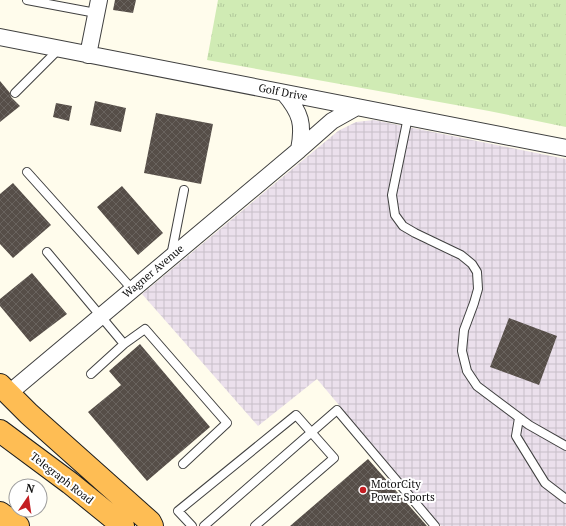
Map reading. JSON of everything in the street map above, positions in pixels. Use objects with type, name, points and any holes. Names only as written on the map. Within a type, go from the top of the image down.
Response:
[{"type":"highway","points":[[4,390],[150,522],[152,526]]},
{"type":"highway","name":"Telegraph Road","points":[[0,431],[59,475],[122,526]]},
{"type":"highway","points":[[0,512],[18,526]]},
{"type":"street","points":[[88,55],[97,7]]},
{"type":"street","name":"Golf Drive","points":[[0,37],[566,148]]},
{"type":"street","points":[[284,93],[294,105],[301,120],[302,135],[299,150]]},
{"type":"street","name":"Wagner Avenue","points":[[4,390],[101,315],[332,121],[357,107]]},
{"type":"lane","points":[[27,0],[97,7]]},
{"type":"lane","points":[[15,93],[59,49]]},
{"type":"lane","points":[[408,117],[392,195],[395,214],[403,226],[461,255],[472,264],[477,272],[478,289],[464,330],[462,351],[467,371],[476,386],[520,418],[566,446]]},
{"type":"lane","points":[[28,172],[132,289]]},
{"type":"lane","points":[[170,257],[184,190]]},
{"type":"lane","points":[[47,252],[124,344]]},
{"type":"lane","points":[[91,374],[124,344],[145,329],[227,423],[183,464]]},
{"type":"lane","points":[[204,526],[337,410],[435,526]]},
{"type":"lane","points":[[192,526],[178,511],[296,415],[334,458],[255,526]]},
{"type":"lane","points":[[520,418],[516,436],[545,483],[566,499]]},
{"type":"shaded area","points":[[374,120],[566,159],[566,526],[441,526],[317,379],[258,426],[142,294],[338,131],[356,122]]},
{"type":"green space","points":[[218,0],[566,0],[566,127],[489,111],[207,60]]},
{"type":"building","points":[[115,0],[136,0],[133,13],[113,10]]},
{"type":"building","points":[[0,81],[10,93],[11,97],[20,106],[0,122]]},
{"type":"building","points":[[95,101],[126,108],[121,132],[90,125]]},
{"type":"building","points":[[56,103],[72,106],[69,121],[53,117]]},
{"type":"building","points":[[156,113],[213,124],[201,184],[144,173]]},
{"type":"building","points":[[13,183],[51,225],[13,258],[0,244],[0,194]]},
{"type":"building","points":[[122,186],[163,233],[138,255],[97,207]]},
{"type":"building","points":[[32,273],[67,314],[30,342],[0,306],[0,299]]},
{"type":"building","points":[[509,318],[557,336],[539,385],[490,367]]},
{"type":"building","points":[[140,344],[210,427],[147,481],[88,412],[121,385],[109,371]]},
{"type":"building","name":"MotorCity Power Sports","points":[[368,459],[427,526],[290,526]]},
{"type":"place","name":"MotorCity Power Sports","points":[[363,490]]}]
